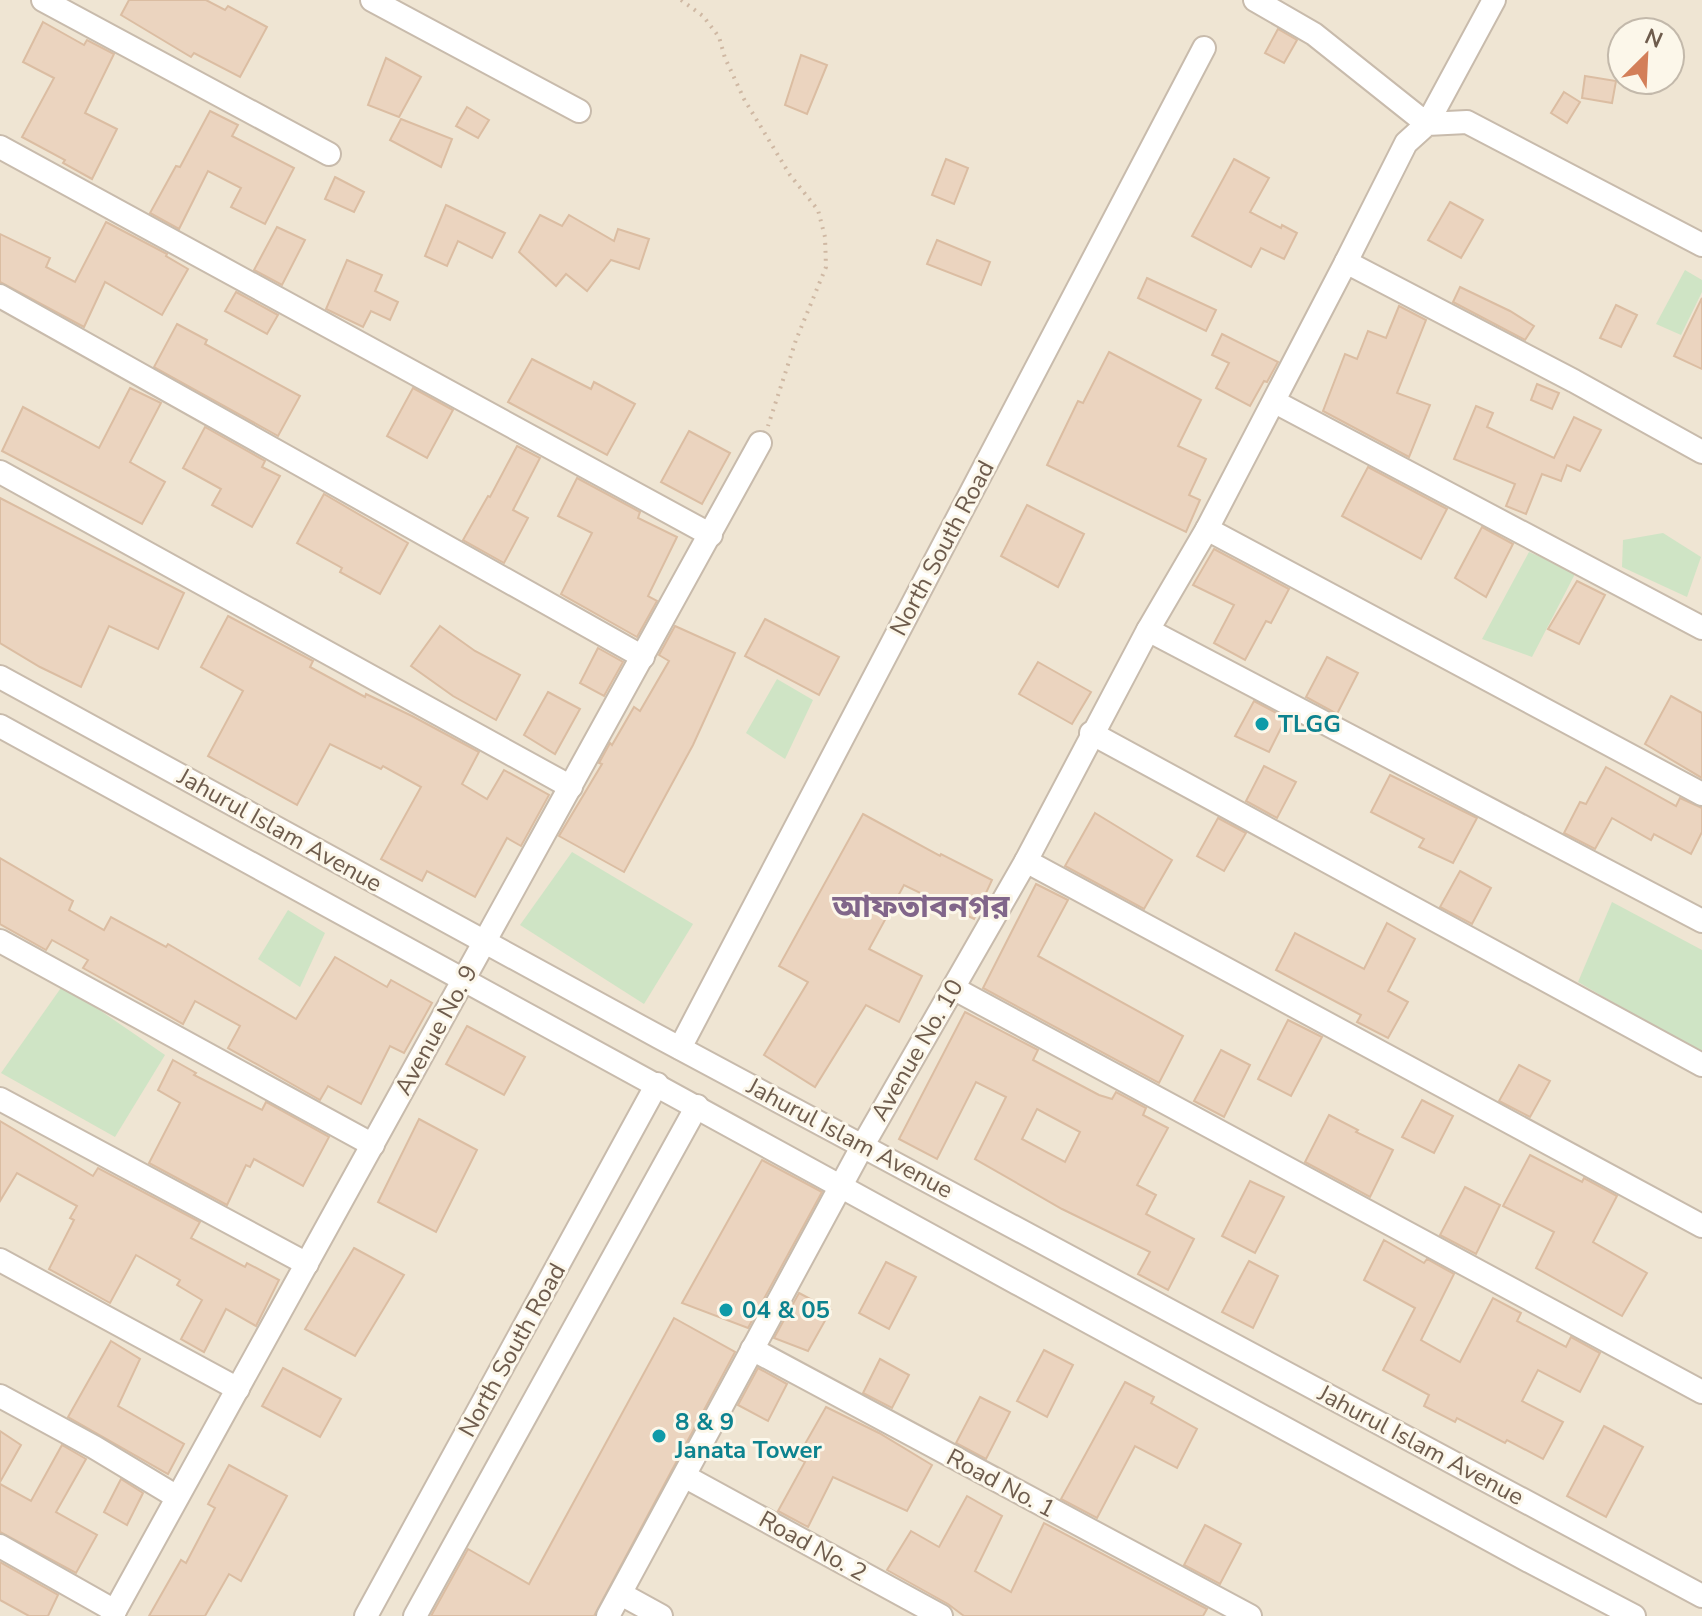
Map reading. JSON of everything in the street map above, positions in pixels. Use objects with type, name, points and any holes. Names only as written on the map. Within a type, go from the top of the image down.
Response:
[{"type":"street","points":[[43,0],[329,154]]},
{"type":"street","points":[[372,0],[579,111]]},
{"type":"street","points":[[1255,0],[1314,34],[1427,124],[1467,122],[1702,245]]},
{"type":"street","name":"Avenue No. 10","points":[[608,1616],[686,1477],[863,1145],[1026,861],[1091,733],[1207,529],[1406,143],[1427,124],[1494,0]]},
{"type":"street","name":"North South Road","points":[[680,1048],[1204,48]]},
{"type":"street","points":[[0,147],[711,535]]},
{"type":"street","points":[[1346,262],[1702,452]]},
{"type":"street","points":[[0,296],[643,657]]},
{"type":"street","points":[[1275,402],[1702,628]]},
{"type":"street","name":"Avenue No. 9","points":[[113,1613],[760,443]]},
{"type":"street","points":[[0,472],[571,787]]},
{"type":"street","points":[[1207,529],[1702,794]]},
{"type":"street","points":[[1148,630],[1702,921]]},
{"type":"street","name":"Jahurul Islam Avenue","points":[[0,677],[680,1048],[1702,1596]]},
{"type":"street","name":"Jahurul Islam Avenue","points":[[0,726],[841,1187],[1634,1616]]},
{"type":"street","points":[[1091,733],[1702,1065]]},
{"type":"street","points":[[1026,861],[1702,1226]]},
{"type":"street","points":[[0,941],[373,1145]]},
{"type":"street","points":[[953,988],[1702,1392]]},
{"type":"street","name":"North South Road","points":[[366,1616],[657,1084]]},
{"type":"street","points":[[0,1099],[307,1264]]},
{"type":"street","name":"North South Road","points":[[415,1616],[697,1106]]},
{"type":"street","points":[[0,1260],[238,1389]]},
{"type":"street","name":"Road No. 1","points":[[752,1349],[1250,1616]]},
{"type":"street","points":[[0,1396],[177,1497]]},
{"type":"street","name":"Road No. 2","points":[[686,1477],[941,1616]]},
{"type":"street","points":[[0,1546],[113,1613]]},
{"type":"street","points":[[621,1594],[661,1616]]},
{"type":"path","points":[[681,0],[703,16],[719,37],[744,99],[790,175],[818,210],[825,237],[826,267],[796,340],[773,414],[760,443]]},
{"type":"shaded area","points":[[0,0],[1702,0],[1702,1616],[0,1616]]},
{"type":"green space","points":[[1685,270],[1702,280],[1702,292],[1681,335],[1656,324]]},
{"type":"green space","points":[[1663,533],[1701,557],[1687,597],[1622,567],[1623,540]]},
{"type":"green space","points":[[1529,552],[1576,572],[1532,657],[1482,639]]},
{"type":"green space","points":[[777,679],[813,700],[785,759],[746,733]]},
{"type":"green space","points":[[572,852],[693,924],[644,1004],[520,925]]},
{"type":"green space","points":[[1612,902],[1702,950],[1702,1054],[1578,982]]},
{"type":"green space","points":[[288,910],[325,933],[300,987],[258,959]]},
{"type":"green space","points":[[63,985],[165,1055],[115,1137],[1,1073]]},
{"type":"building","points":[[129,0],[206,0],[225,10],[228,6],[267,27],[240,77],[194,53],[191,57],[121,15]]},
{"type":"building","points":[[43,22],[84,45],[87,40],[114,54],[85,113],[117,129],[92,179],[63,163],[65,160],[22,137],[54,78],[23,62]]},
{"type":"building","points":[[1278,29],[1297,40],[1284,63],[1265,53]]},
{"type":"building","points":[[801,55],[827,65],[807,114],[785,105]]},
{"type":"building","points":[[386,58],[421,77],[399,117],[368,105]]},
{"type":"building","points":[[1585,76],[1606,79],[1606,96],[1613,96],[1612,103],[1582,98]]},
{"type":"building","points":[[1564,92],[1580,102],[1567,123],[1551,113]]},
{"type":"building","points":[[467,107],[489,120],[478,138],[456,126]]},
{"type":"building","points":[[210,111],[238,125],[232,136],[294,168],[265,224],[231,207],[241,188],[208,171],[179,229],[150,213],[176,166],[180,167]]},
{"type":"building","points":[[401,119],[452,139],[441,167],[390,140]]},
{"type":"building","points":[[946,159],[968,168],[954,204],[932,195]]},
{"type":"building","points":[[1234,159],[1269,178],[1250,212],[1297,233],[1284,259],[1261,248],[1251,267],[1192,236]]},
{"type":"building","points":[[335,177],[364,192],[354,212],[325,199]]},
{"type":"building","points":[[1450,202],[1483,220],[1461,258],[1428,240]]},
{"type":"building","points":[[446,205],[505,233],[492,258],[458,241],[447,266],[425,256]]},
{"type":"building","points":[[540,215],[562,226],[569,215],[614,241],[618,229],[649,239],[639,269],[611,260],[587,291],[566,274],[556,286],[519,252]]},
{"type":"building","points":[[106,222],[167,254],[188,269],[162,315],[105,282],[84,327],[0,282],[0,234],[50,258],[46,267],[75,282]]},
{"type":"building","points":[[277,227],[305,240],[282,285],[254,270]]},
{"type":"building","points":[[937,240],[990,262],[981,285],[927,264]]},
{"type":"building","points":[[347,260],[382,275],[375,291],[398,302],[390,320],[371,311],[363,327],[326,309]]},
{"type":"building","points":[[1147,278],[1216,310],[1206,331],[1138,298]]},
{"type":"building","points":[[1460,287],[1534,326],[1525,340],[1453,302]]},
{"type":"building","points":[[236,292],[278,315],[267,334],[225,311]]},
{"type":"building","points":[[1702,298],[1702,369],[1674,356]]},
{"type":"building","points":[[1616,305],[1637,315],[1621,347],[1600,338]]},
{"type":"building","points":[[1399,306],[1426,320],[1397,393],[1430,405],[1409,457],[1323,411],[1345,354],[1357,359],[1368,331],[1386,338]]},
{"type":"building","points":[[177,324],[207,340],[205,344],[300,396],[278,436],[154,367]]},
{"type":"building","points":[[1222,334],[1278,362],[1250,406],[1216,388],[1229,363],[1212,355]]},
{"type":"building","points":[[1109,352],[1201,400],[1178,446],[1206,459],[1189,495],[1200,500],[1186,532],[1047,465],[1078,401],[1083,403]]},
{"type":"building","points":[[532,359],[591,389],[594,382],[635,404],[607,455],[508,402]]},
{"type":"building","points":[[1537,384],[1559,393],[1552,409],[1531,400]]},
{"type":"building","points":[[130,388],[161,403],[130,462],[165,482],[142,524],[2,451],[23,407],[99,448]]},
{"type":"building","points":[[413,388],[453,410],[427,458],[387,436]]},
{"type":"building","points":[[1476,406],[1493,413],[1487,427],[1554,458],[1574,417],[1601,430],[1580,471],[1567,465],[1561,481],[1542,474],[1526,514],[1506,506],[1515,484],[1454,459]]},
{"type":"building","points":[[205,427],[265,461],[262,467],[280,476],[252,527],[212,505],[221,489],[183,468]]},
{"type":"building","points":[[689,431],[730,453],[702,504],[661,482]]},
{"type":"building","points":[[517,446],[540,458],[513,510],[528,518],[504,563],[463,540]]},
{"type":"building","points":[[1368,467],[1447,509],[1421,559],[1342,516]]},
{"type":"building","points":[[577,478],[640,512],[638,518],[677,537],[648,596],[657,601],[637,637],[561,594],[592,533],[558,516]]},
{"type":"building","points":[[324,494],[408,543],[380,594],[297,543]]},
{"type":"building","points":[[0,498],[184,593],[158,649],[109,626],[81,687],[0,643]]},
{"type":"building","points":[[1027,505],[1084,534],[1058,587],[1001,556]]},
{"type":"building","points":[[1482,527],[1513,544],[1486,597],[1455,578]]},
{"type":"building","points":[[1214,549],[1289,589],[1271,623],[1266,621],[1245,660],[1214,643],[1234,605],[1193,585]]},
{"type":"building","points":[[1577,581],[1605,595],[1579,644],[1548,629]]},
{"type":"building","points":[[228,616],[313,661],[310,667],[365,697],[366,694],[412,716],[479,752],[462,784],[487,799],[504,770],[549,795],[521,846],[507,838],[475,897],[427,871],[422,881],[381,859],[421,787],[383,766],[381,769],[330,744],[297,805],[208,756],[243,691],[201,667]]},
{"type":"building","points":[[765,619],[839,657],[819,695],[745,656]]},
{"type":"building","points":[[440,626],[475,651],[520,675],[496,720],[453,696],[411,666]]},
{"type":"building","points":[[675,626],[735,653],[693,745],[624,872],[559,836],[602,764],[599,763],[610,743],[612,745],[634,707],[640,711],[669,661],[659,655]]},
{"type":"building","points":[[598,648],[623,662],[604,696],[580,683]]},
{"type":"building","points":[[1327,657],[1358,673],[1337,714],[1306,697]]},
{"type":"building","points":[[1038,662],[1091,692],[1072,724],[1019,694]]},
{"type":"building","points":[[548,692],[580,709],[555,754],[524,735]]},
{"type":"building","points":[[1671,696],[1702,713],[1702,778],[1645,744]]},
{"type":"building","name":"TLGG","points":[[1254,701],[1286,718],[1269,752],[1235,736]]},
{"type":"building","points":[[1264,766],[1296,782],[1277,818],[1246,801]]},
{"type":"building","points":[[1606,767],[1676,806],[1680,798],[1702,808],[1702,832],[1691,854],[1654,834],[1651,840],[1612,818],[1595,849],[1564,833],[1580,802],[1586,804]]},
{"type":"building","points":[[1390,775],[1477,818],[1453,863],[1419,847],[1424,839],[1371,812]]},
{"type":"building","points":[[1095,813],[1172,860],[1144,909],[1065,866]]},
{"type":"building","points":[[863,814],[992,880],[974,919],[904,885],[869,949],[922,976],[899,1022],[866,1005],[815,1087],[764,1055],[808,982],[779,966]]},
{"type":"building","points":[[1218,818],[1246,833],[1224,871],[1197,856]]},
{"type":"building","points":[[0,858],[73,901],[69,910],[104,930],[111,917],[166,947],[168,944],[296,1019],[335,957],[387,987],[391,980],[432,1003],[404,1053],[390,1046],[361,1104],[328,1086],[320,1100],[228,1048],[240,1026],[195,1001],[183,1024],[83,968],[88,960],[52,940],[46,950],[0,924]]},
{"type":"building","points":[[1460,871],[1491,888],[1472,924],[1440,907]]},
{"type":"building","points":[[1036,884],[1068,900],[1038,956],[1183,1036],[1159,1083],[983,988]]},
{"type":"building","points":[[1387,923],[1415,939],[1388,991],[1408,1002],[1388,1038],[1357,1022],[1361,1015],[1276,970],[1295,933],[1364,969]]},
{"type":"building","points":[[965,1012],[1038,1050],[1033,1060],[1099,1095],[1112,1099],[1116,1092],[1146,1108],[1143,1115],[1168,1128],[1137,1185],[1156,1195],[1146,1214],[1194,1239],[1168,1290],[1138,1274],[1150,1252],[1062,1209],[975,1159],[1006,1097],[976,1082],[937,1159],[899,1139]],"holes":[[[1037,1109],[1080,1132],[1065,1162],[1022,1139]]]},
{"type":"building","points":[[1288,1020],[1322,1037],[1291,1096],[1258,1079]]},
{"type":"building","points":[[467,1026],[525,1057],[504,1095],[446,1064]]},
{"type":"building","points":[[1221,1050],[1250,1065],[1224,1117],[1194,1101]]},
{"type":"building","points":[[173,1060],[196,1073],[194,1075],[262,1110],[266,1102],[329,1137],[303,1186],[254,1159],[250,1167],[246,1165],[227,1205],[149,1163],[180,1103],[158,1090]]},
{"type":"building","points":[[1519,1065],[1550,1081],[1530,1117],[1499,1101]]},
{"type":"building","points":[[1422,1100],[1453,1116],[1434,1153],[1402,1137]]},
{"type":"building","points":[[1329,1115],[1393,1150],[1370,1197],[1305,1162]]},
{"type":"building","points":[[419,1119],[477,1150],[436,1232],[378,1202]]},
{"type":"building","points":[[0,1121],[93,1176],[98,1168],[200,1222],[191,1238],[245,1267],[247,1263],[279,1280],[256,1326],[226,1309],[204,1352],[181,1339],[202,1300],[177,1285],[180,1280],[136,1255],[110,1303],[49,1269],[74,1220],[70,1218],[77,1206],[17,1173],[0,1201]]},
{"type":"building","points":[[1530,1155],[1617,1196],[1593,1242],[1647,1273],[1622,1316],[1536,1268],[1554,1232],[1503,1206]]},
{"type":"building","points":[[762,1160],[822,1192],[748,1328],[682,1303]]},
{"type":"building","points":[[1250,1181],[1284,1197],[1255,1253],[1222,1236]]},
{"type":"building","points":[[1465,1187],[1500,1205],[1476,1254],[1440,1235]]},
{"type":"building","points":[[1384,1240],[1424,1263],[1427,1259],[1454,1274],[1421,1340],[1460,1362],[1493,1298],[1521,1313],[1517,1321],[1566,1347],[1571,1337],[1600,1353],[1580,1392],[1538,1370],[1522,1401],[1563,1422],[1543,1459],[1507,1440],[1505,1443],[1457,1418],[1455,1422],[1424,1406],[1429,1395],[1383,1370],[1415,1308],[1364,1280]]},
{"type":"building","points":[[354,1248],[404,1275],[355,1356],[305,1329]]},
{"type":"building","points":[[1249,1261],[1278,1276],[1253,1328],[1222,1312]]},
{"type":"building","points":[[886,1262],[916,1277],[889,1329],[859,1313]]},
{"type":"building","points":[[799,1293],[831,1310],[808,1351],[774,1338]]},
{"type":"building","points":[[674,1318],[735,1352],[594,1616],[431,1616],[468,1549],[529,1584]]},
{"type":"building","points":[[111,1341],[140,1359],[118,1406],[184,1444],[168,1474],[68,1417]]},
{"type":"building","points":[[1044,1350],[1073,1365],[1047,1417],[1017,1401]]},
{"type":"building","points":[[880,1359],[909,1375],[892,1408],[863,1393]]},
{"type":"building","points":[[283,1368],[341,1399],[320,1437],[262,1406]]},
{"type":"building","points":[[758,1368],[787,1384],[768,1421],[738,1405]]},
{"type":"building","points":[[1125,1382],[1154,1397],[1151,1403],[1197,1429],[1177,1468],[1135,1446],[1097,1518],[1061,1499]]},
{"type":"building","points":[[980,1397],[1010,1412],[986,1459],[956,1443]]},
{"type":"building","points":[[826,1407],[879,1433],[932,1465],[907,1511],[833,1477],[808,1527],[778,1511],[805,1462],[797,1458]]},
{"type":"building","points":[[1604,1426],[1643,1447],[1606,1517],[1567,1496]]},
{"type":"building","points":[[0,1431],[21,1445],[0,1482]]},
{"type":"building","points":[[62,1445],[86,1459],[56,1512],[97,1535],[76,1573],[0,1532],[0,1484],[31,1501]]},
{"type":"building","points":[[229,1465],[287,1496],[241,1581],[229,1574],[205,1616],[149,1616],[181,1560],[186,1563],[215,1508],[208,1504]]},
{"type":"building","points":[[121,1479],[143,1493],[127,1525],[104,1512]]},
{"type":"building","points":[[967,1496],[1002,1516],[975,1571],[1011,1592],[1044,1523],[1207,1609],[1203,1616],[964,1616],[887,1570],[911,1531],[939,1547]]},
{"type":"building","points":[[1205,1525],[1241,1544],[1220,1584],[1184,1565]]},
{"type":"building","points":[[0,1562],[58,1595],[48,1616],[29,1616],[0,1600]]},
{"type":"place","name":"TLGG","points":[[1262,724]]},
{"type":"place","name":"04 & 05","points":[[726,1310]]},
{"type":"place","name":"8 & 9 Janata Tower","points":[[659,1436]]},
{"type":"district","name":"আফতাবনগর","points":[[921,906]]}]
